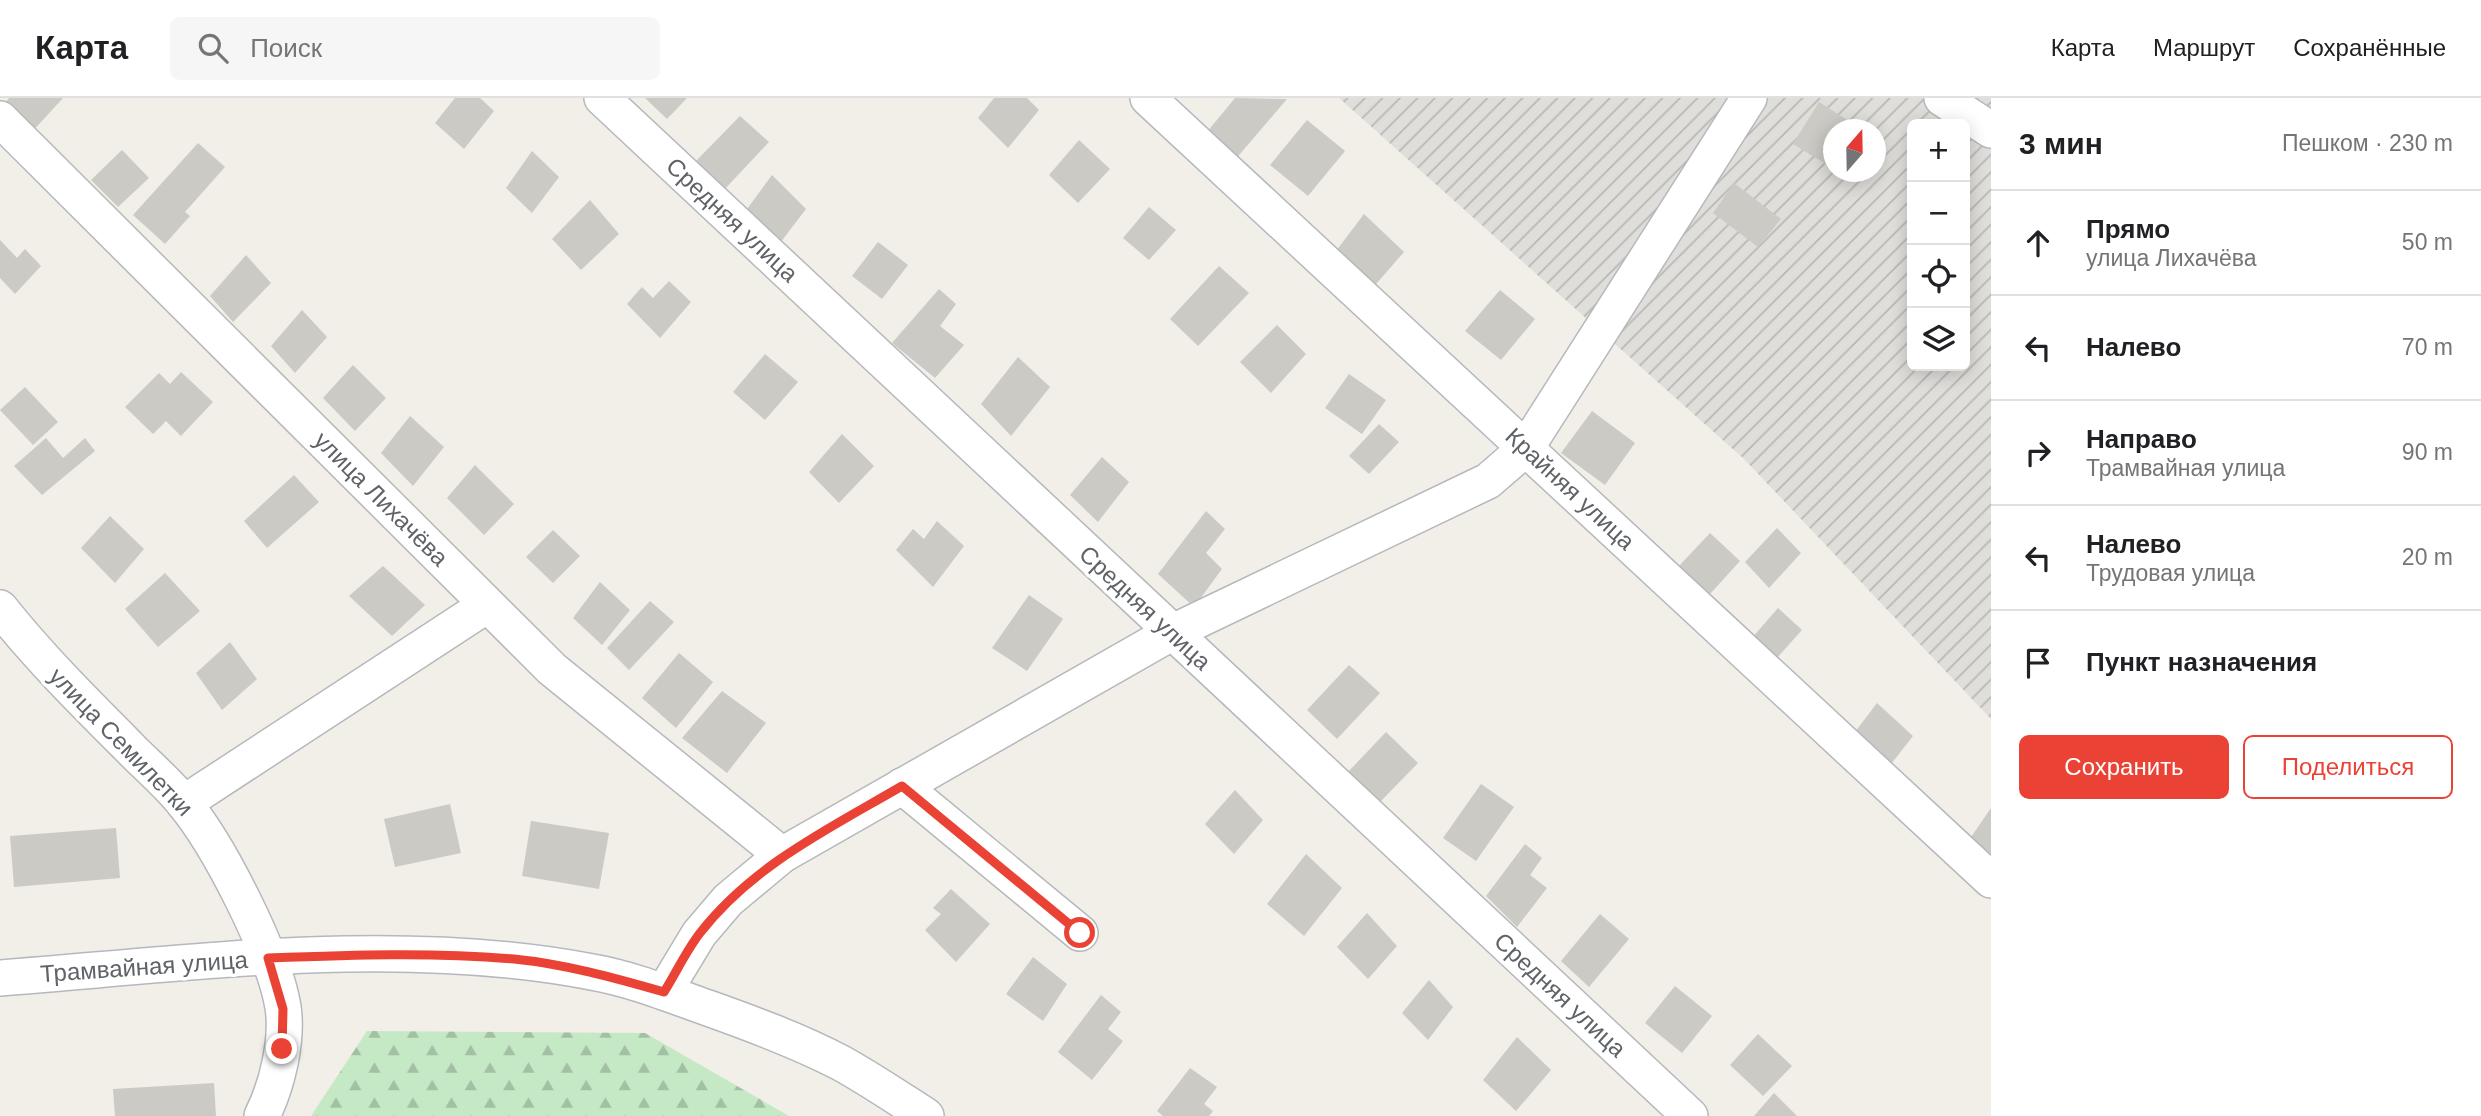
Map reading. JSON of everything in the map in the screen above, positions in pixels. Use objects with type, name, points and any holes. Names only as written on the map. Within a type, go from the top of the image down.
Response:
[{"type":"street","name":"Средняя улица","points":[[602,98],[1690,1116]]},
{"type":"street","name":"Крайняя улица","points":[[1148,98],[1991,880]]},
{"type":"street","points":[[664,992],[706,926],[728,900],[782,855],[1171,633],[1488,481],[1526,448],[1749,98]]},
{"type":"street","points":[[1942,98],[1991,130]]},
{"type":"street","name":"улица Лихачёва","points":[[0,119],[552,669],[782,855]]},
{"type":"street","points":[[184,803],[487,605]]},
{"type":"street","name":"улица Семилетки","points":[[0,608],[39,657],[184,803],[226,870],[268,958],[283,1009],[282,1049],[270,1101],[262,1116]]},
{"type":"street","points":[[902,786],[1080,933]]},
{"type":"street","name":"Трамвайная улица","points":[[0,978],[268,958],[406,954],[516,960],[595,972],[664,992],[762,1028],[840,1063],[926,1116]]},
{"type":"shaded area","points":[[1339,98],[1991,98],[1991,719],[1744,459]]},
{"type":"green space","points":[[367,1031],[645,1033],[789,1116],[311,1116]]},
{"type":"building","points":[[9,98],[63,98],[30,134],[2,106]]},
{"type":"building","points":[[455,98],[480,98],[494,111],[464,149],[435,123]]},
{"type":"building","points":[[645,98],[687,98],[667,119]]},
{"type":"building","points":[[994,98],[1027,98],[1039,110],[1008,148],[978,118]]},
{"type":"building","points":[[1235,98],[1287,99],[1234,161],[1207,132]]},
{"type":"building","points":[[1819,102],[1846,119],[1823,119],[1823,162],[1793,144]]},
{"type":"building","points":[[740,116],[769,142],[723,191],[695,162]]},
{"type":"building","points":[[1307,120],[1345,151],[1308,196],[1270,165]]},
{"type":"building","points":[[1079,140],[1110,169],[1078,203],[1049,175]]},
{"type":"building","points":[[198,143],[225,167],[185,212],[190,216],[165,244],[133,215]]},
{"type":"building","points":[[122,150],[149,178],[118,207],[91,180]]},
{"type":"building","points":[[532,151],[559,177],[532,213],[506,188]]},
{"type":"building","points":[[772,175],[806,209],[780,243],[747,209]]},
{"type":"building","points":[[1734,183],[1781,219],[1758,247],[1713,213]]},
{"type":"building","points":[[590,200],[619,234],[581,270],[552,239]]},
{"type":"building","points":[[1149,207],[1176,230],[1149,260],[1123,238]]},
{"type":"building","points":[[1364,214],[1404,252],[1370,291],[1333,255]]},
{"type":"building","points":[[0,240],[17,258],[25,249],[41,266],[15,294],[0,278]]},
{"type":"building","points":[[878,242],[908,265],[882,299],[852,276]]},
{"type":"building","points":[[246,255],[271,283],[233,322],[210,296]]},
{"type":"building","points":[[1219,266],[1249,293],[1198,346],[1170,319]]},
{"type":"building","points":[[669,281],[691,302],[660,338],[627,304],[642,287],[653,298]]},
{"type":"building","points":[[939,289],[956,304],[940,326],[964,345],[935,378],[892,343]]},
{"type":"building","points":[[1500,290],[1535,319],[1501,360],[1465,331]]},
{"type":"building","points":[[302,310],[327,337],[295,373],[271,346]]},
{"type":"building","points":[[1277,325],[1306,354],[1271,393],[1240,362]]},
{"type":"building","points":[[765,354],[798,382],[765,420],[733,392]]},
{"type":"building","points":[[1018,357],[1050,387],[1011,436],[981,404]]},
{"type":"building","points":[[353,365],[386,398],[355,431],[323,398]]},
{"type":"building","points":[[181,372],[213,402],[181,436],[166,421],[153,434],[125,407],[159,373],[170,384]]},
{"type":"building","points":[[1349,374],[1386,400],[1362,434],[1325,408]]},
{"type":"building","points":[[25,387],[58,422],[33,445],[0,410]]},
{"type":"building","points":[[1592,411],[1635,443],[1605,485],[1561,453]]},
{"type":"building","points":[[410,416],[444,447],[413,486],[381,453]]},
{"type":"building","points":[[1379,424],[1399,442],[1369,474],[1349,456]]},
{"type":"building","points":[[842,434],[874,466],[839,503],[809,472]]},
{"type":"building","points":[[46,438],[63,458],[85,438],[95,451],[42,495],[14,466]]},
{"type":"building","points":[[1102,457],[1129,482],[1098,522],[1070,495]]},
{"type":"building","points":[[475,465],[514,504],[484,535],[447,498]]},
{"type":"building","points":[[294,475],[319,502],[267,548],[244,521]]},
{"type":"building","points":[[1206,511],[1225,529],[1206,553],[1222,569],[1194,607],[1158,574]]},
{"type":"building","points":[[110,516],[144,549],[115,583],[81,548]]},
{"type":"building","points":[[937,521],[964,546],[933,587],[896,550],[913,529],[924,539]]},
{"type":"building","points":[[1777,528],[1801,553],[1769,588],[1745,562]]},
{"type":"building","points":[[553,530],[580,556],[553,583],[526,557]]},
{"type":"building","points":[[1710,533],[1740,561],[1710,594],[1679,566]]},
{"type":"building","points":[[383,566],[425,605],[392,636],[349,596]]},
{"type":"building","points":[[165,573],[200,611],[158,647],[125,609]]},
{"type":"building","points":[[600,582],[630,610],[602,645],[573,618]]},
{"type":"building","points":[[1029,595],[1063,619],[1027,671],[992,648]]},
{"type":"building","points":[[650,601],[674,622],[629,670],[607,648]]},
{"type":"building","points":[[1778,608],[1802,630],[1768,668],[1745,646]]},
{"type":"building","points":[[230,642],[257,679],[222,710],[196,673]]},
{"type":"building","points":[[679,653],[713,682],[676,728],[642,698]]},
{"type":"building","points":[[1349,665],[1380,693],[1337,739],[1307,710]]},
{"type":"building","points":[[722,691],[766,723],[727,773],[682,738]]},
{"type":"building","points":[[1877,703],[1913,736],[1884,773],[1849,740]]},
{"type":"building","points":[[1386,732],[1418,763],[1380,802],[1348,772]]},
{"type":"building","points":[[1481,784],[1514,807],[1476,861],[1443,838]]},
{"type":"building","points":[[1235,790],[1263,820],[1234,854],[1205,824]]},
{"type":"building","points":[[450,804],[461,853],[395,867],[384,819]]},
{"type":"building","points":[[1991,808],[1991,867],[1967,843]]},
{"type":"building","points":[[531,821],[609,833],[599,889],[522,876]]},
{"type":"building","points":[[116,828],[120,878],[14,887],[10,836]]},
{"type":"building","points":[[1525,844],[1542,858],[1530,875],[1547,888],[1517,927],[1486,896]]},
{"type":"building","points":[[1306,854],[1342,888],[1304,936],[1267,904]]},
{"type":"building","points":[[951,889],[990,924],[956,962],[925,930],[941,914],[933,908]]},
{"type":"building","points":[[1367,913],[1397,946],[1368,979],[1337,947]]},
{"type":"building","points":[[1600,914],[1629,939],[1589,987],[1561,961]]},
{"type":"building","points":[[1033,957],[1067,984],[1043,1021],[1006,994]]},
{"type":"building","points":[[1429,980],[1453,1007],[1428,1040],[1402,1013]]},
{"type":"building","points":[[1675,986],[1712,1016],[1682,1053],[1645,1023]]},
{"type":"building","points":[[1101,995],[1121,1012],[1108,1029],[1123,1041],[1092,1080],[1058,1052]]},
{"type":"building","points":[[1758,1034],[1792,1066],[1763,1096],[1730,1065]]},
{"type":"building","points":[[1517,1037],[1551,1070],[1516,1111],[1483,1080]]},
{"type":"building","points":[[1190,1068],[1217,1087],[1204,1104],[1213,1111],[1209,1116],[1163,1116],[1157,1111]]},
{"type":"building","points":[[214,1083],[216,1116],[115,1116],[113,1089]]},
{"type":"building","points":[[1774,1093],[1797,1116],[1754,1116]]},
{"type":"route","points":[[282,1049],[283,1009],[277,981],[268,958],[382,954],[516,960],[595,972],[664,992],[699,934],[728,900],[782,855],[902,786],[1080,933]]}]
